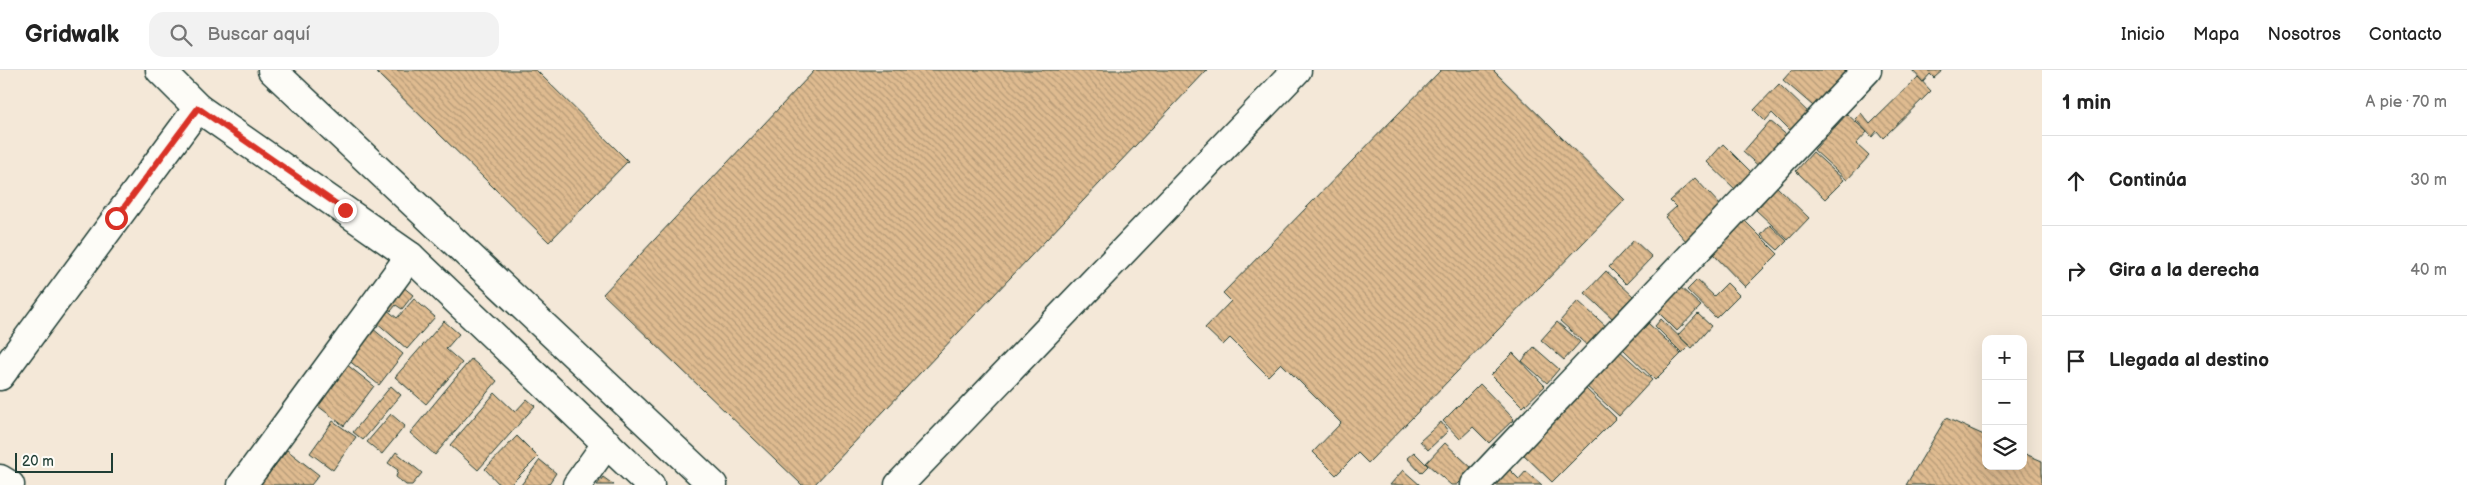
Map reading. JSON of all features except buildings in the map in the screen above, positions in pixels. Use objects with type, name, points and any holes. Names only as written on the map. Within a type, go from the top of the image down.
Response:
[{"type":"street","points":[[160,70],[198,108],[410,256],[650,485]]},
{"type":"street","points":[[272,70],[713,485]]},
{"type":"street","points":[[899,485],[1297,70]]},
{"type":"street","points":[[1475,485],[1867,70]]},
{"type":"street","points":[[0,376],[198,108]]},
{"type":"street","points":[[242,485],[410,256]]},
{"type":"street","points":[[577,485],[607,443]]},
{"type":"street","points":[[0,479],[10,485]]},
{"type":"route","points":[[116,218],[198,108],[345,210]]}]
